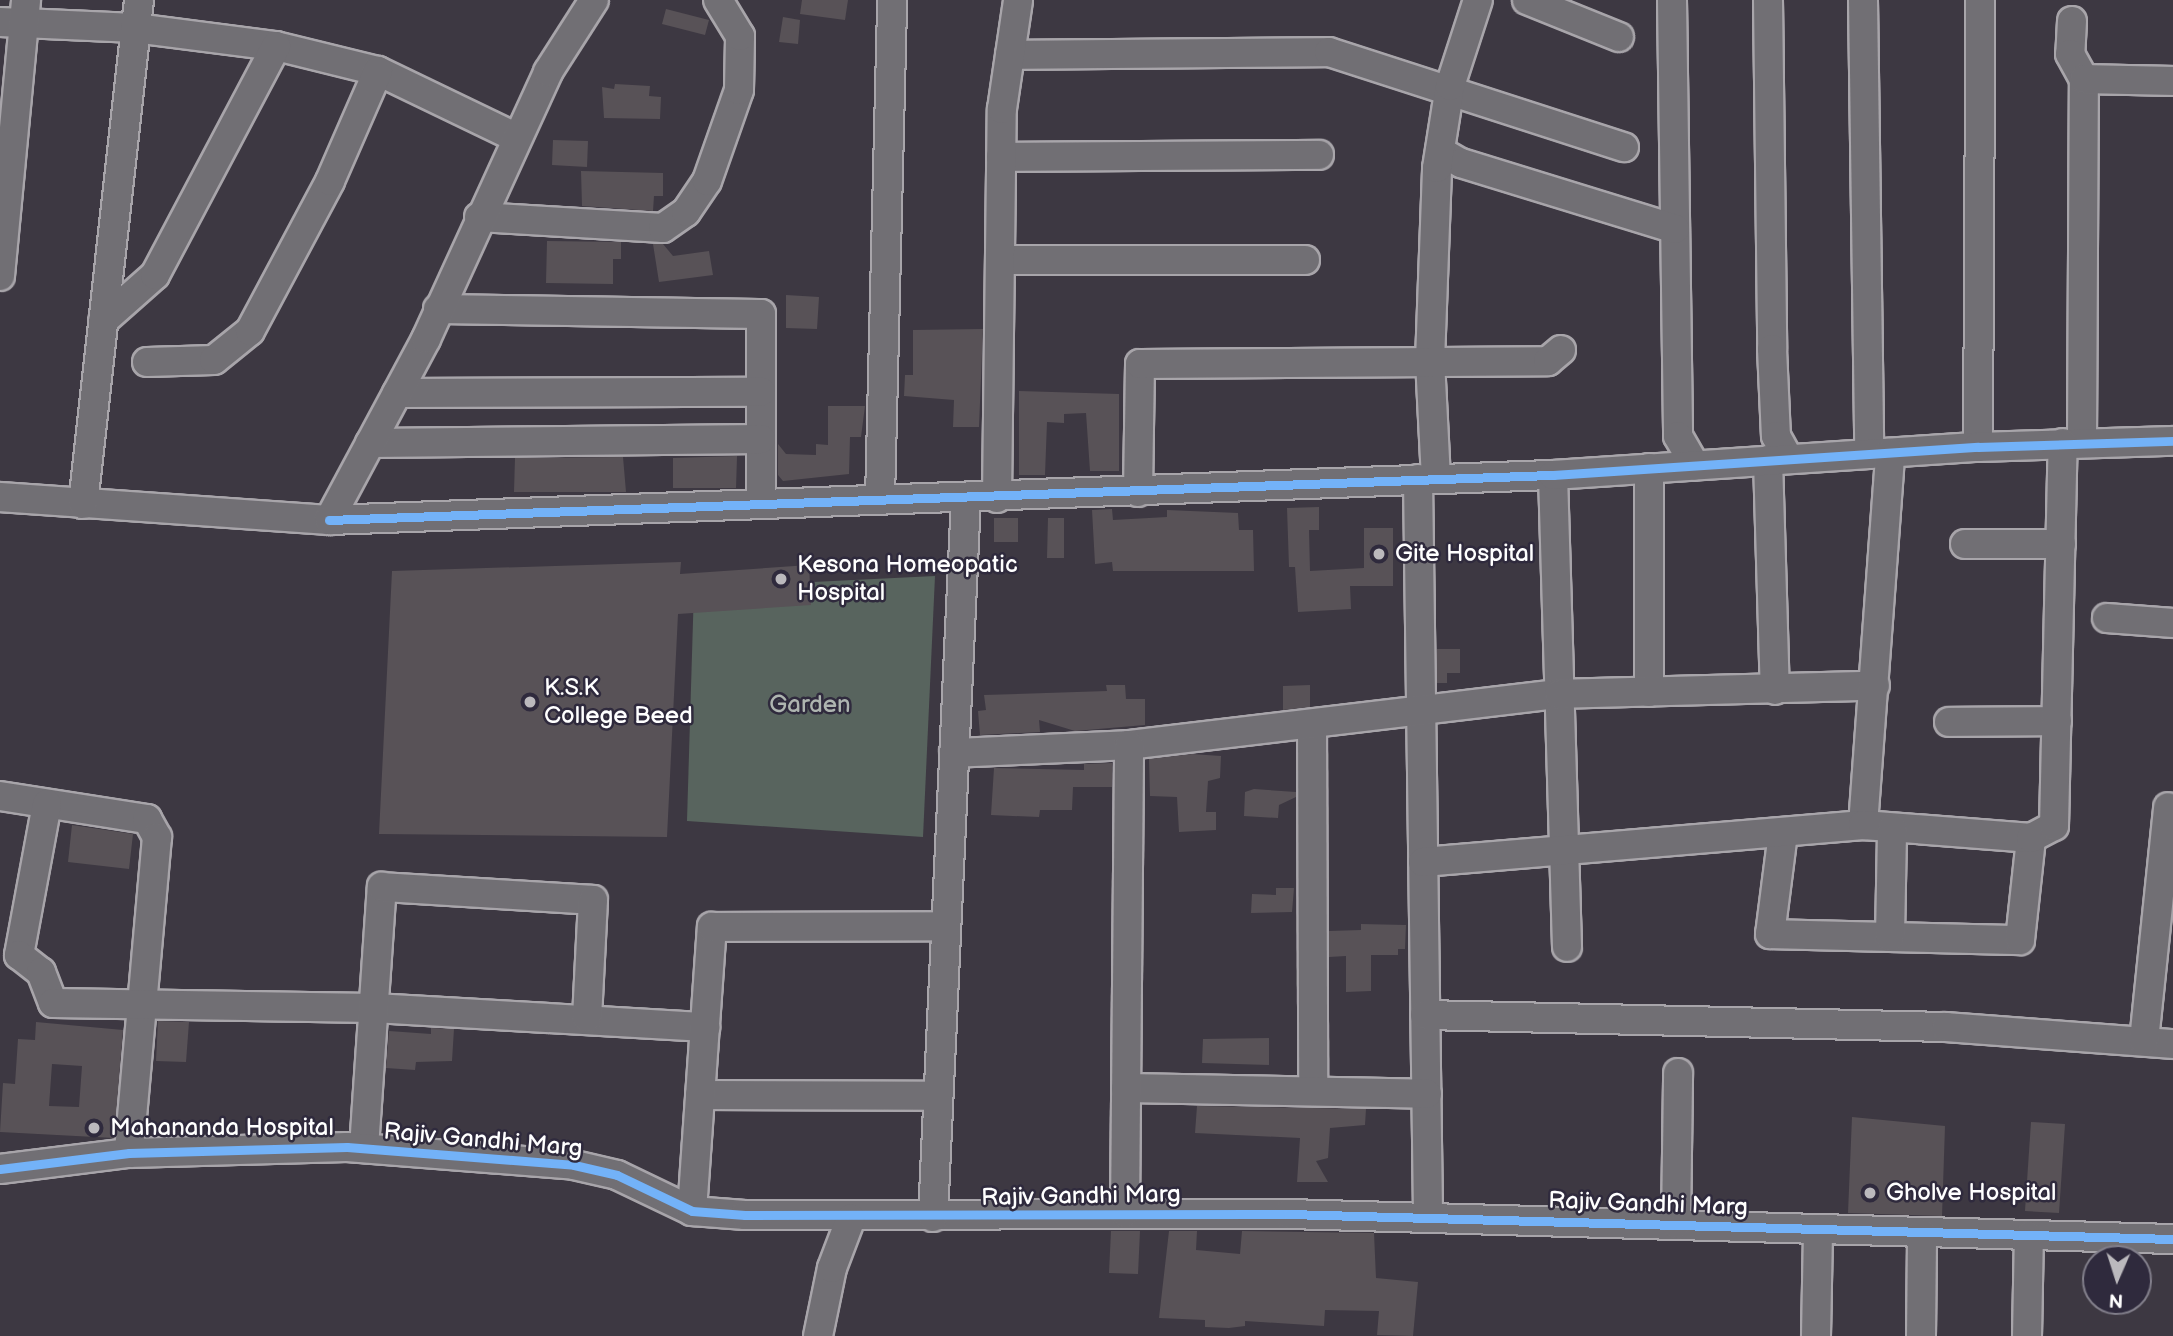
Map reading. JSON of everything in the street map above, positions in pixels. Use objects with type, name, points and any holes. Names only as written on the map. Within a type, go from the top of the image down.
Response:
[{"type":"street","points":[[83,504],[139,0]]},
{"type":"street","points":[[329,520],[397,393],[548,72],[594,0]]},
{"type":"street","points":[[479,217],[663,228],[686,212],[707,181],[739,90],[740,36],[718,0]]},
{"type":"street","points":[[880,499],[892,0]]},
{"type":"street","points":[[997,498],[1001,157],[1018,0]]},
{"type":"street","points":[[1428,1216],[1421,709],[1430,361],[1440,151],[1450,86],[1478,0]]},
{"type":"street","points":[[1527,0],[1619,37]]},
{"type":"street","points":[[1672,0],[1678,436],[1695,465]]},
{"type":"street","points":[[1768,0],[1772,349],[1779,460],[1775,690]]},
{"type":"street","points":[[1863,0],[1879,454],[1875,686],[1863,825]]},
{"type":"street","points":[[1978,447],[1980,0]]},
{"type":"street","points":[[0,276],[16,15],[276,46],[378,71],[517,138]]},
{"type":"street","points":[[1423,862],[1863,825],[2031,838],[2054,826],[2061,544],[2073,443],[2084,79],[2070,54],[2072,21]]},
{"type":"street","points":[[103,321],[155,275],[276,46]]},
{"type":"street","points":[[1010,55],[1300,49],[1450,86],[1624,147]]},
{"type":"street","points":[[147,362],[214,360],[250,331],[330,181],[378,71]]},
{"type":"street","points":[[2084,79],[2173,81]]},
{"type":"street","points":[[1440,151],[1461,163],[1675,229]]},
{"type":"street","points":[[1001,157],[1319,155]]},
{"type":"street","points":[[1001,260],[1305,260]]},
{"type":"street","points":[[438,309],[761,314],[761,501]]},
{"type":"street","points":[[1138,492],[1140,364],[1548,361],[1561,350]]},
{"type":"street","points":[[397,393],[761,392]]},
{"type":"street","points":[[370,443],[761,439]]},
{"type":"street","points":[[0,497],[329,520],[761,501],[997,498],[1553,475],[1978,447],[2173,441]]},
{"type":"street","points":[[1648,692],[1649,467]]},
{"type":"street","points":[[1553,475],[1567,947]]},
{"type":"street","points":[[933,1217],[966,498]]},
{"type":"street","points":[[1965,544],[2061,544]]},
{"type":"street","points":[[2107,618],[2173,623]]},
{"type":"street","points":[[954,753],[1129,745],[1559,694],[1875,686]]},
{"type":"street","points":[[1949,722],[2057,721]]},
{"type":"street","points":[[1312,725],[1313,1091]]},
{"type":"street","points":[[1125,1213],[1129,745]]},
{"type":"street","points":[[0,796],[147,819],[157,837],[145,1006],[129,1153]]},
{"type":"street","points":[[47,804],[19,955],[41,972],[53,1003],[373,1008],[587,1018],[705,1027]]},
{"type":"street","points":[[2144,1041],[2168,807]]},
{"type":"street","points":[[1890,937],[1892,828]]},
{"type":"street","points":[[1783,833],[1770,934],[2020,940],[2031,838]]},
{"type":"street","points":[[364,1148],[382,887],[593,900],[587,1018]]},
{"type":"street","points":[[692,1211],[712,927],[946,926]]},
{"type":"street","points":[[1425,1015],[1946,1027],[2173,1044]]},
{"type":"street","points":[[1676,1224],[1678,1073]]},
{"type":"street","points":[[1126,1088],[1427,1094]]},
{"type":"street","points":[[700,1095],[938,1097]]},
{"type":"street","name":"Rajiv Gandhi Marg","points":[[0,1169],[129,1153],[227,1147],[364,1148],[573,1165],[617,1175],[692,1211],[851,1217],[1125,1213],[1428,1216],[2173,1239]]},
{"type":"street","points":[[818,1336],[832,1268],[851,1217]]},
{"type":"street","points":[[1816,1336],[1818,1230]]},
{"type":"street","points":[[1921,1336],[1922,1233]]},
{"type":"street","points":[[2027,1336],[2029,1236]]},
{"type":"green space","name":"Garden","points":[[935,576],[923,837],[687,821],[694,588]]},
{"type":"building","points":[[802,0],[848,0],[845,20],[800,14]]},
{"type":"building","points":[[666,9],[709,20],[705,35],[662,24]]},
{"type":"building","points":[[783,17],[800,20],[798,44],[779,42]]},
{"type":"building","points":[[615,84],[650,86],[649,96],[661,97],[660,119],[604,118],[602,87],[614,89]]},
{"type":"building","points":[[553,140],[588,141],[587,167],[552,165]]},
{"type":"building","points":[[581,171],[663,173],[663,196],[654,196],[653,211],[582,206]]},
{"type":"building","points":[[547,241],[621,242],[621,259],[613,259],[613,284],[546,283]]},
{"type":"building","points":[[653,244],[663,244],[673,256],[709,251],[713,275],[659,282]]},
{"type":"building","points":[[786,295],[819,297],[817,329],[786,328]]},
{"type":"building","points":[[983,329],[979,427],[953,427],[954,400],[904,396],[905,375],[913,375],[913,330]]},
{"type":"building","points":[[1019,391],[1119,394],[1119,471],[1090,471],[1086,413],[1064,414],[1064,423],[1047,422],[1045,475],[1019,475]]},
{"type":"building","points":[[828,406],[865,406],[861,437],[850,437],[849,474],[783,481],[778,475],[778,444],[786,454],[816,455],[816,444],[828,445]]},
{"type":"building","points":[[737,456],[736,488],[673,488],[673,458]]},
{"type":"building","points":[[623,457],[626,492],[514,492],[515,458]]},
{"type":"building","points":[[1319,507],[1319,530],[1309,530],[1310,571],[1364,568],[1364,528],[1393,528],[1393,586],[1350,586],[1351,609],[1298,612],[1295,567],[1289,567],[1287,508]]},
{"type":"building","points":[[1112,509],[1113,520],[1167,517],[1167,510],[1238,513],[1239,530],[1253,530],[1254,571],[1113,571],[1112,562],[1095,564],[1092,510]]},
{"type":"building","points":[[994,518],[1018,518],[1018,542],[994,542]]},
{"type":"building","points":[[1048,518],[1064,518],[1064,558],[1047,558]]},
{"type":"building","name":"K.S.K College Beed","points":[[681,562],[680,574],[809,565],[811,605],[678,614],[667,837],[379,834],[392,571]]},
{"type":"building","points":[[1437,649],[1460,649],[1460,673],[1447,673],[1447,683],[1437,683]]},
{"type":"building","points":[[1106,685],[1125,685],[1126,699],[1145,699],[1145,725],[1075,731],[1039,720],[1040,732],[980,735],[978,711],[986,710],[984,695],[1107,691]]},
{"type":"building","points":[[1310,685],[1310,707],[1283,710],[1283,686]]},
{"type":"building","points":[[1192,754],[1221,756],[1220,778],[1208,781],[1206,812],[1216,812],[1216,830],[1179,832],[1177,797],[1150,796],[1149,759]]},
{"type":"building","points":[[1112,763],[1112,787],[1073,787],[1072,810],[1040,810],[1039,817],[991,815],[994,768],[1084,770],[1084,764]]},
{"type":"building","points":[[1254,789],[1296,792],[1296,797],[1279,805],[1278,818],[1244,816],[1245,792]]},
{"type":"building","points":[[72,825],[133,834],[129,869],[68,862]]},
{"type":"building","points":[[1276,888],[1294,888],[1292,912],[1251,913],[1252,894],[1276,895]]},
{"type":"building","points":[[1361,924],[1406,925],[1405,949],[1398,949],[1398,955],[1371,955],[1371,991],[1346,992],[1346,956],[1329,957],[1329,931],[1361,930]]},
{"type":"building","points":[[158,1021],[189,1022],[186,1062],[156,1061]]},
{"type":"building","points":[[36,1022],[123,1030],[114,1138],[0,1132],[3,1083],[15,1084],[18,1039],[35,1040]],"holes":[[[52,1064],[82,1066],[79,1107],[49,1106]]]},
{"type":"building","points":[[431,1028],[454,1029],[452,1061],[416,1062],[415,1070],[386,1068],[389,1031],[431,1034]]},
{"type":"building","points":[[1269,1038],[1269,1065],[1202,1063],[1203,1039]]},
{"type":"building","points":[[1197,1106],[1366,1109],[1365,1125],[1330,1128],[1328,1158],[1316,1161],[1328,1182],[1297,1182],[1300,1138],[1195,1133]]},
{"type":"building","points":[[1852,1117],[1945,1126],[1942,1216],[1848,1213]]},
{"type":"building","points":[[2031,1122],[2065,1124],[2059,1213],[2025,1211]]},
{"type":"building","points":[[1111,1231],[1140,1231],[1138,1274],[1109,1273]]},
{"type":"building","points":[[1169,1231],[1197,1231],[1196,1250],[1240,1254],[1242,1231],[1374,1233],[1376,1278],[1418,1282],[1413,1336],[1377,1335],[1379,1311],[1325,1310],[1324,1326],[1245,1321],[1245,1326],[1205,1327],[1205,1320],[1159,1318]]},
{"type":"cycle path","points":[[329,520],[1553,475],[1978,447],[2173,441]]},
{"type":"cycle path","points":[[0,1169],[129,1153],[347,1147],[574,1165],[617,1175],[692,1211],[745,1215],[1288,1214],[2173,1239]]},
{"type":"place","name":"Gite Hospital","points":[[1379,554]]},
{"type":"place","name":"Kesona Homeopatic Hospital","points":[[781,579]]},
{"type":"place","name":"K.S.K College Beed","points":[[530,702]]},
{"type":"place","name":"Mahananda Hospital","points":[[94,1128]]},
{"type":"place","name":"Gholve Hospital","points":[[1870,1193]]}]
